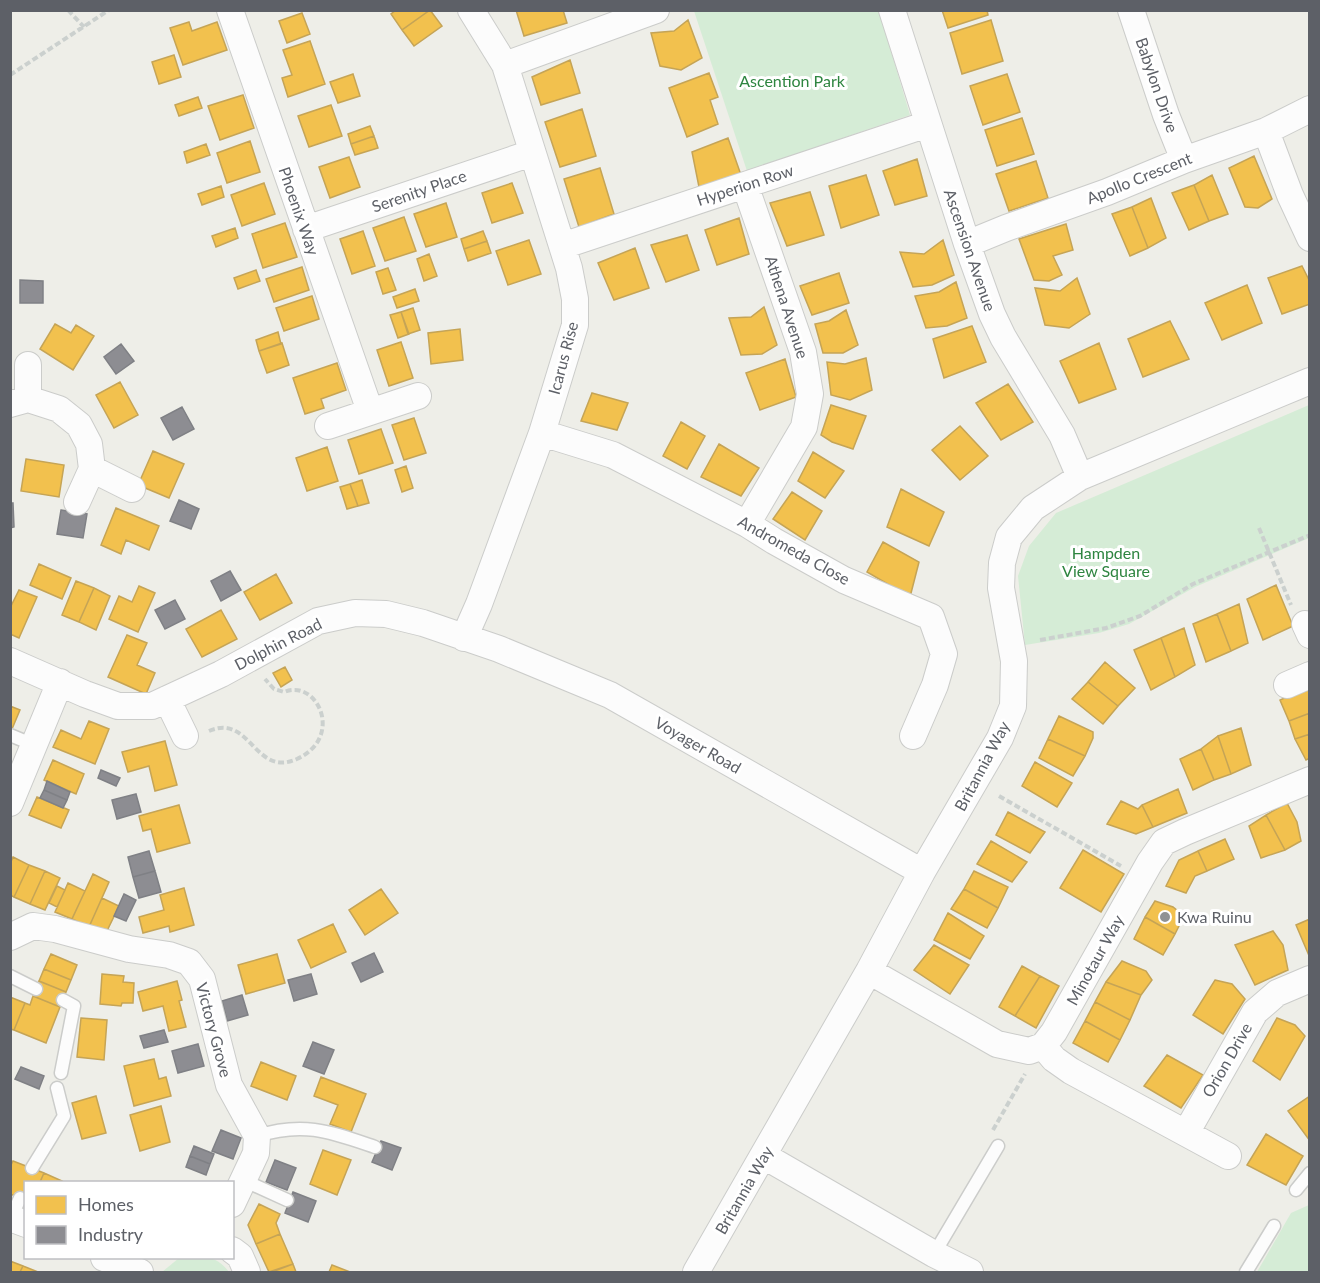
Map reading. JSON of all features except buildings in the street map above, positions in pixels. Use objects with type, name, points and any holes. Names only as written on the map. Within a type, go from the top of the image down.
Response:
[{"type":"street","name":"Phoenix Way","points":[[230,10],[370,411]]},
{"type":"street","name":"Icarus Rise","points":[[464,638],[479,604],[542,433],[575,325],[575,299],[562,246],[505,65],[471,10]]},
{"type":"street","points":[[505,65],[656,10]]},
{"type":"street","name":"Ascension Avenue","points":[[892,10],[967,244],[992,314],[1003,337],[1062,435],[1080,477]]},
{"type":"street","name":"Babylon Drive","points":[[1131,10],[1184,160]]},
{"type":"street","name":"Apollo Crescent","points":[[967,244],[1107,192],[1184,160],[1266,131],[1310,109]]},
{"type":"street","name":"Hyperion Row","points":[[562,246],[928,124]]},
{"type":"street","points":[[1266,131],[1290,195],[1310,238]]},
{"type":"street","name":"Serenity Place","points":[[306,229],[532,153]]},
{"type":"street","name":"Athena Avenue","points":[[746,185],[803,352],[810,394],[804,427],[747,524]]},
{"type":"street","points":[[28,365],[19,402],[58,409],[79,424],[89,444],[92,469],[76,502]]},
{"type":"street","name":"Britannia Way","points":[[696,1272],[1000,738],[1013,706],[1014,662],[1001,588],[1002,563],[1009,537],[1033,508],[1080,477],[1310,381]]},
{"type":"street","points":[[328,426],[418,396]]},
{"type":"street","name":"Andromeda Close","points":[[542,433],[613,455],[747,524],[844,580],[931,617],[944,654],[935,685],[913,736]]},
{"type":"street","points":[[92,469],[132,489]]},
{"type":"street","name":"Dolphin Road","points":[[10,661],[118,706],[152,706],[253,657],[318,621],[355,613],[386,614],[423,623],[464,638]]},
{"type":"street","name":"Voyager Road","points":[[464,638],[610,694],[922,872]]},
{"type":"street","points":[[10,803],[60,682]]},
{"type":"street","points":[[168,699],[194,734]]},
{"type":"street","name":"Minotaur Way","points":[[1043,1046],[1054,1032],[1141,878],[1164,842],[1310,780]]},
{"type":"street","name":"Victory Grove","points":[[10,937],[33,926],[55,929],[129,950],[170,955],[189,962],[202,979],[229,1085],[257,1136]]},
{"type":"street","points":[[869,971],[997,1044],[1029,1051],[1043,1046],[1054,1059],[1071,1071],[1228,1156]]},
{"type":"street","name":"Orion Drive","points":[[1186,1133],[1255,1012],[1277,993],[1310,979]]},
{"type":"street","points":[[234,1200],[255,1153],[257,1136]]},
{"type":"street","points":[[764,1156],[934,1254],[970,1272]]},
{"type":"street","points":[[234,1252],[240,1256],[247,1272]]},
{"type":"street","points":[[110,1259],[141,1272],[151,1259]]},
{"type":"lane","points":[[10,735],[34,745]]},
{"type":"lane","points":[[10,976],[36,989]]},
{"type":"lane","points":[[61,1072],[74,1006],[63,1000]]},
{"type":"lane","points":[[32,1168],[64,1116],[57,1088]]},
{"type":"lane","points":[[257,1136],[275,1130],[306,1128],[333,1132],[375,1147]]},
{"type":"lane","points":[[934,1254],[998,1146]]},
{"type":"lane","points":[[1296,1190],[1310,1173]]},
{"type":"lane","points":[[243,1180],[287,1200]]},
{"type":"lane","points":[[1246,1272],[1274,1226]]},
{"type":"path","points":[[68,10],[84,27]]},
{"type":"path","points":[[10,75],[109,10]]},
{"type":"path","points":[[1258,528],[1294,612],[1307,629]]},
{"type":"path","points":[[1040,640],[1106,628],[1140,616],[1193,584],[1310,535]]},
{"type":"path","points":[[194,734],[226,727],[239,732],[260,755],[275,761],[289,761],[298,758],[315,746],[322,735],[324,724],[316,702],[299,690],[284,692],[274,689],[267,683],[253,657]]},
{"type":"path","points":[[999,796],[1141,878]]},
{"type":"green space","name":"Ascention Park","points":[[694,11],[879,11],[910,115],[747,171]]},
{"type":"green space","name":"Hampden View Square","points":[[1309,405],[1309,538],[1195,587],[1129,624],[1099,633],[1025,645],[1018,576],[1029,546],[1056,513]]},
{"type":"green space","points":[[1309,1205],[1309,1272],[1257,1272],[1291,1213]]},
{"type":"green space","points":[[178,1259],[213,1259],[229,1272],[162,1272]]},
{"type":"place","name":"Kwa Ruinu","points":[[1165,917]]}]
